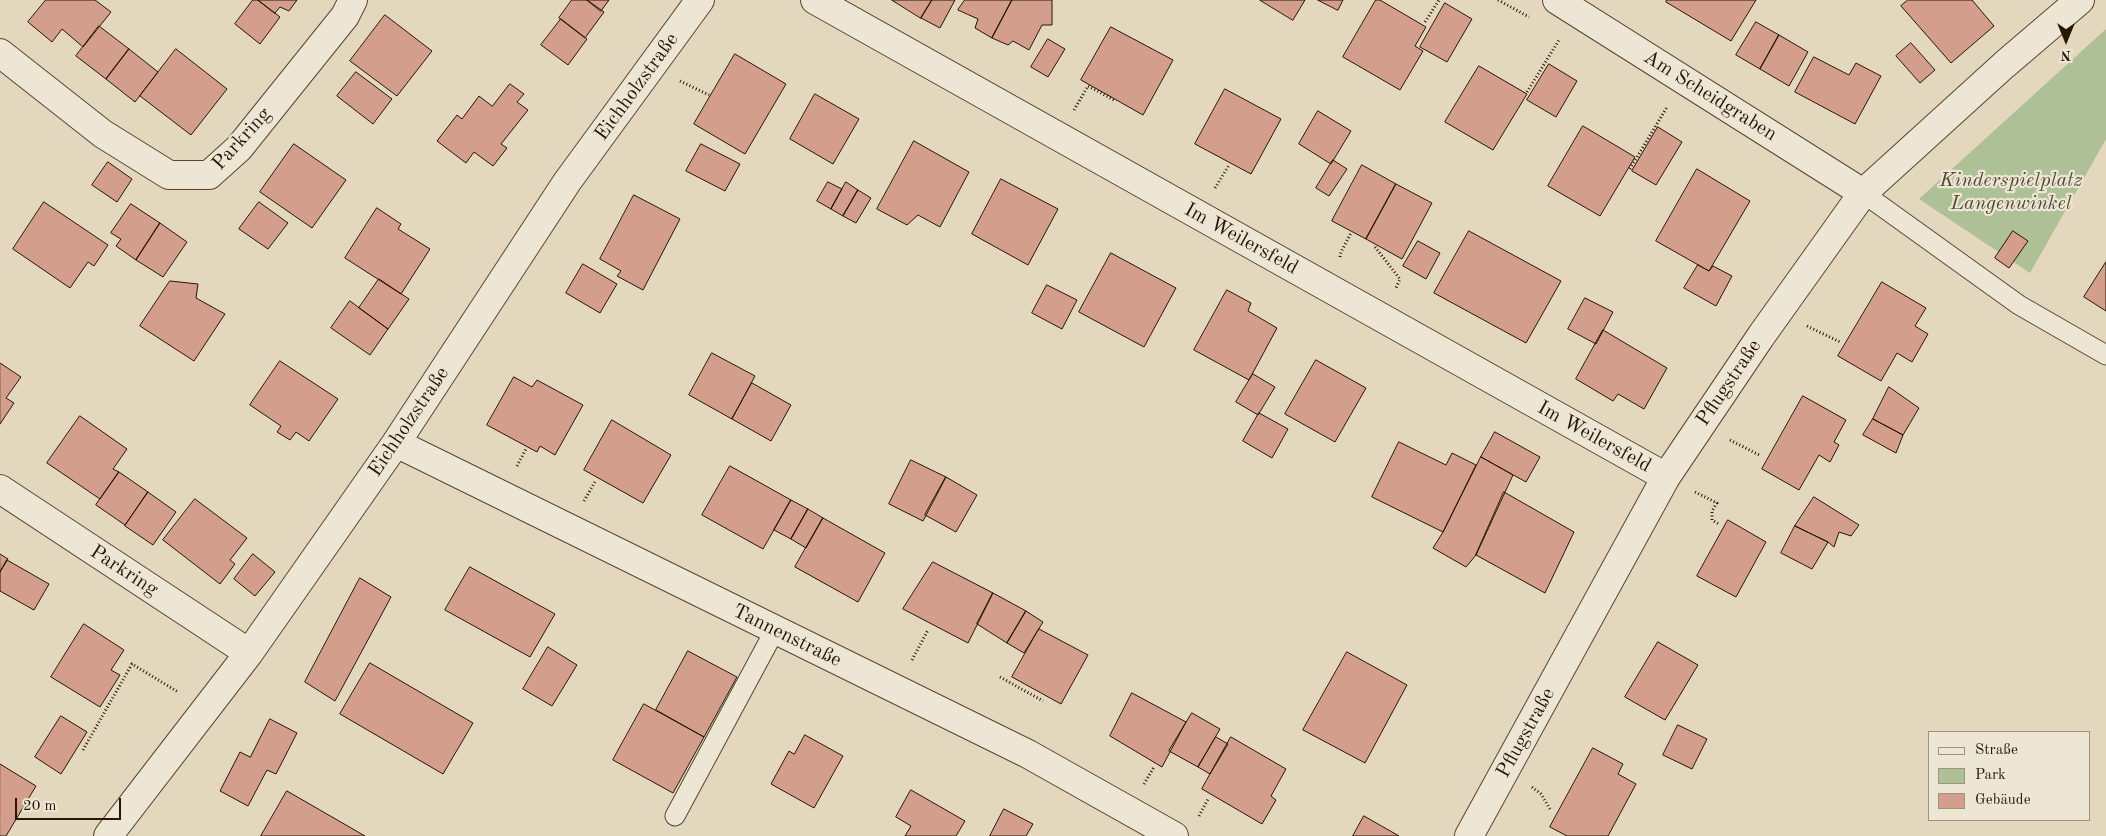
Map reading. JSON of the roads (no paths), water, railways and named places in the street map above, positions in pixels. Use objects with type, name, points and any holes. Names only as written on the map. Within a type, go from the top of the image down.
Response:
[{"type":"street","name":"Parkring","points":[[0,53],[104,134],[168,175],[209,175],[239,148],[345,16],[353,0]]},
{"type":"street","name":"Eichholzstraße","points":[[108,836],[249,653],[396,443],[567,182],[700,0]]},
{"type":"street","name":"Im Weilersfeld","points":[[815,0],[1666,478]]},
{"type":"street","name":"Pflugstraße","points":[[1469,836],[1666,478],[1761,336],[1863,193],[2004,65],[2080,0]]},
{"type":"street","name":"Am Scheidgraben","points":[[1567,6],[1863,193]]},
{"type":"street","name":"Tannenstraße","points":[[396,443],[1028,754],[1174,836]]},
{"type":"street","name":"Parkring","points":[[0,489],[249,653]]},
{"type":"lane","points":[[1863,193],[2019,305],[2106,355]]},
{"type":"lane","points":[[675,816],[775,630]]},
{"type":"park label","name":"Kinderspielplatz Langenwinkel","points":[[2011,192]]}]
